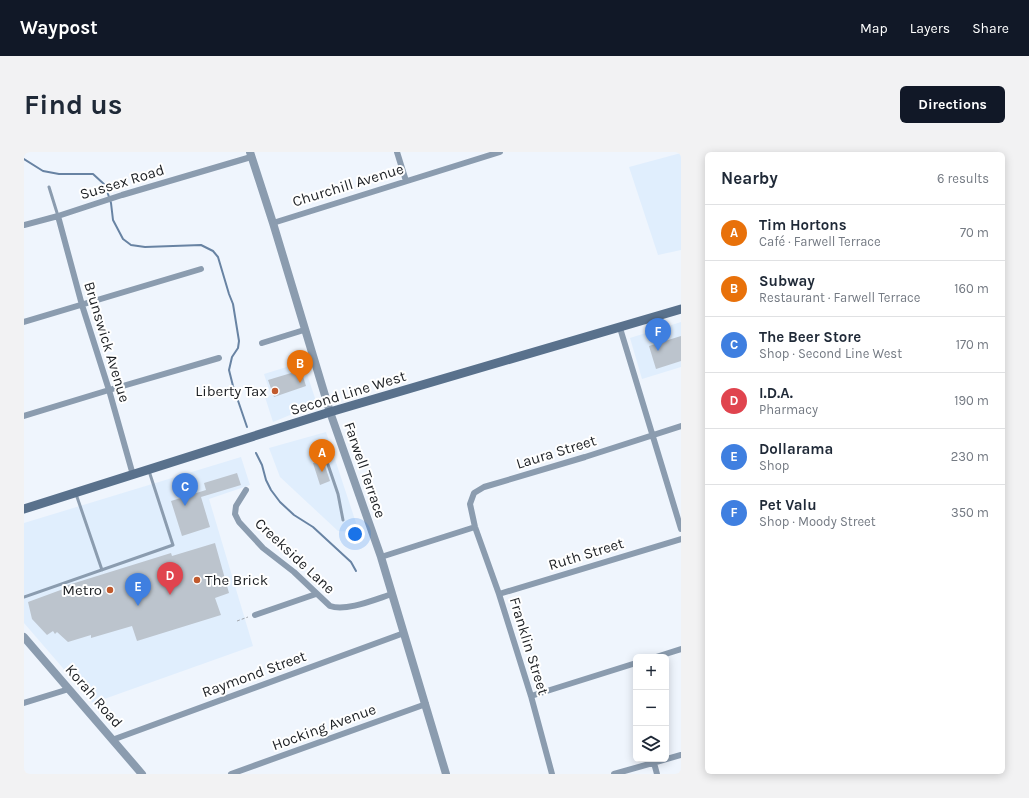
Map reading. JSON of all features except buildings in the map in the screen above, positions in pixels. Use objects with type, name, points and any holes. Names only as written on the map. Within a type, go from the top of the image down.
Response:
[{"type":"main road","name":"Second Line West","points":[[24,509],[330,412],[681,309]]},
{"type":"street","points":[[397,152],[406,181]]},
{"type":"street","name":"Churchill Avenue","points":[[273,223],[500,152]]},
{"type":"street","name":"Sussex Road","points":[[24,225],[58,216],[251,155]]},
{"type":"street","name":"Farwell Terrace","points":[[251,155],[330,412],[381,556],[446,774]]},
{"type":"street","name":"Brunswick Avenue","points":[[58,216],[82,305],[109,390],[133,474]]},
{"type":"street","points":[[24,322],[201,269]]},
{"type":"street","points":[[620,328],[681,529]]},
{"type":"street","points":[[262,343],[304,330]]},
{"type":"street","points":[[24,416],[220,358]]},
{"type":"street","name":"Laura Street","points":[[475,527],[470,504],[474,493],[484,487],[585,457],[681,426]]},
{"type":"street","name":"Creekside Lane","points":[[246,490],[236,506],[235,514],[239,522],[262,548],[294,572],[330,606],[334,608],[350,606],[392,594]]},
{"type":"street","points":[[381,556],[475,527]]},
{"type":"street","name":"Franklin Street","points":[[475,527],[499,594],[531,696],[552,774]]},
{"type":"street","name":"Ruth Street","points":[[499,594],[681,539]]},
{"type":"street","points":[[254,615],[316,594]]},
{"type":"street","name":"Raymond Street","points":[[112,740],[404,633]]},
{"type":"street","name":"Korah Road","points":[[24,637],[142,774]]},
{"type":"street","points":[[665,654],[681,649]]},
{"type":"street","points":[[531,696],[633,664]]},
{"type":"street","points":[[24,703],[68,689]]},
{"type":"street","name":"Hocking Avenue","points":[[231,774],[426,704]]},
{"type":"street","points":[[614,774],[681,755]]},
{"type":"street","points":[[654,763],[657,774]]},
{"type":"lane","points":[[49,187],[58,216]]},
{"type":"lane","points":[[323,450],[338,494],[343,520]]},
{"type":"lane","points":[[24,597],[173,545],[149,470]]},
{"type":"lane","points":[[75,493],[102,570]]},
{"type":"path","points":[[237,621],[254,615]]},
{"type":"shaded area","points":[[681,153],[681,250],[658,255],[629,167]]},
{"type":"shaded area","points":[[681,322],[681,367],[642,379],[630,338]]},
{"type":"shaded area","points":[[303,362],[317,404],[273,422],[265,397],[271,395],[264,374]]},
{"type":"shaded area","points":[[326,432],[359,532],[338,531],[280,477],[269,448]]},
{"type":"shaded area","points":[[241,457],[250,485],[209,499],[253,646],[93,703],[24,623],[24,523]]},
{"type":"waterway","points":[[24,159],[43,171],[59,174],[93,174],[105,185],[111,203],[113,220],[123,239],[131,245],[145,247],[201,245],[213,251],[218,257],[233,304],[239,341],[238,348],[232,357],[229,370],[247,427]]},
{"type":"waterway","points":[[256,453],[262,465],[266,480],[280,502],[294,515],[313,527],[351,562],[356,571]]},
{"type":"place","name":"Pet Valu","points":[[658,351]]},
{"type":"place","name":"Subway","points":[[300,383]]},
{"type":"place","name":"Liberty Tax","points":[[275,391]]},
{"type":"place","name":"Tim Hortons","points":[[322,472]]},
{"type":"place","name":"The Beer Store","points":[[185,506]]},
{"type":"place","name":"The Brick","points":[[197,580]]},
{"type":"place","name":"Metro","points":[[110,590]]},
{"type":"place","name":"I.D.A.","points":[[170,595]]},
{"type":"place","name":"Dollarama","points":[[138,606]]}]
